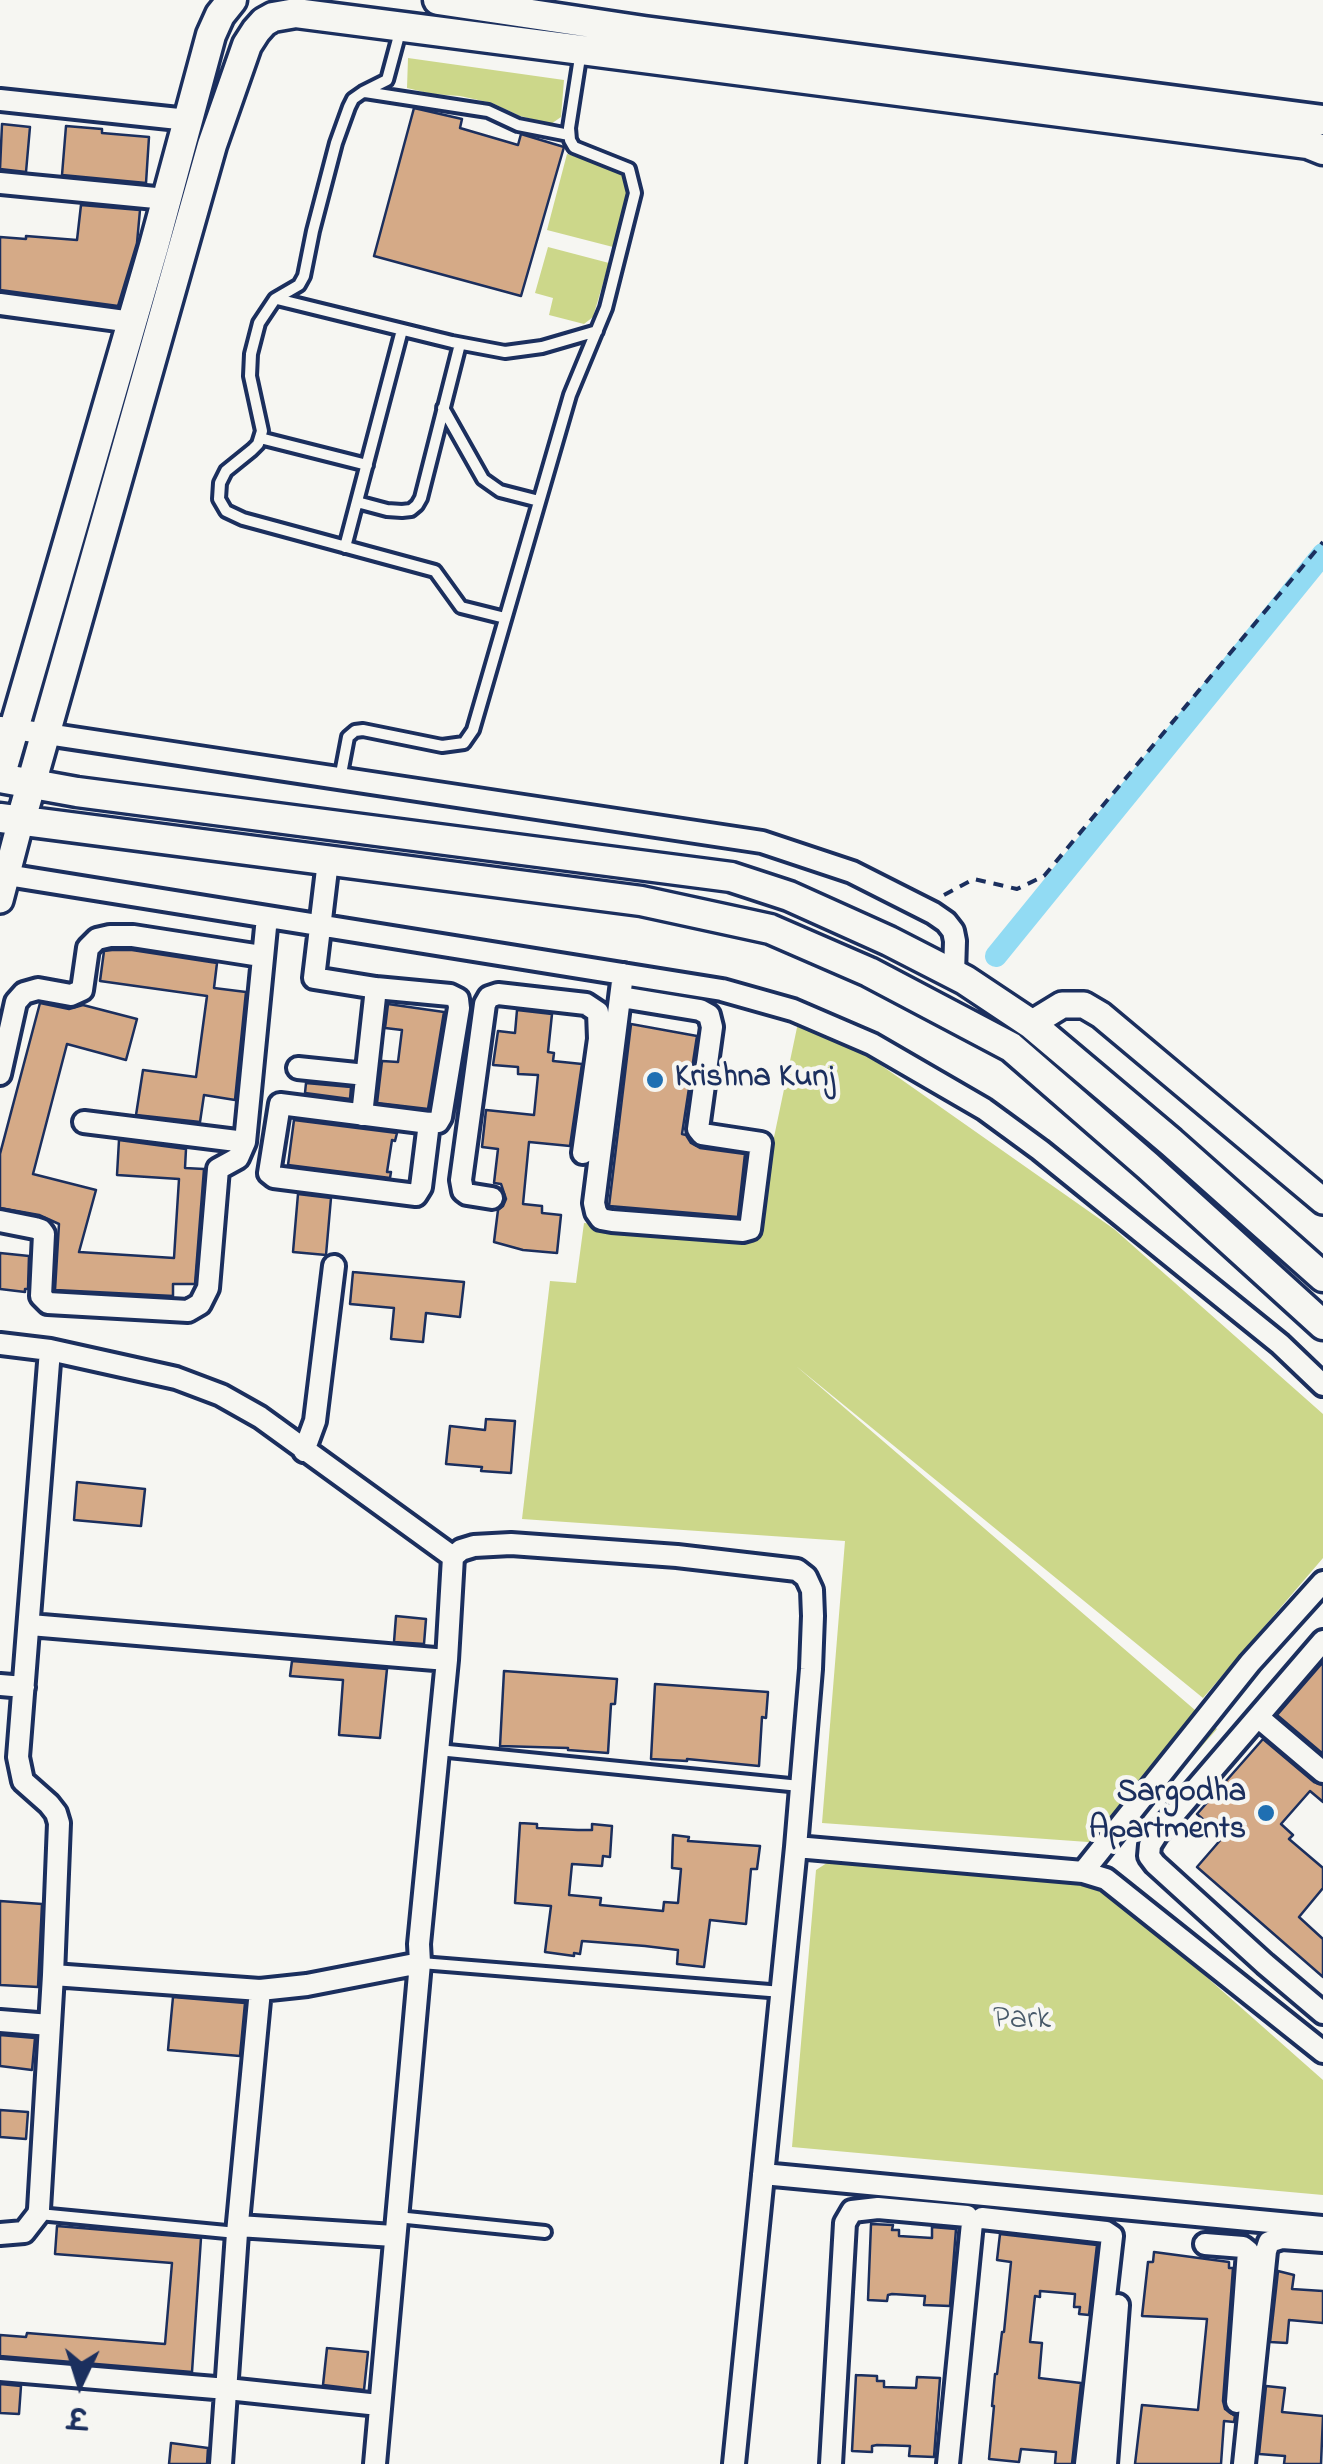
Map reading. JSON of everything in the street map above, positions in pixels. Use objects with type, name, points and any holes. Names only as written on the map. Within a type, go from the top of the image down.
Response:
[{"type":"main road","points":[[232,0],[211,35],[132,322],[7,728],[0,777],[77,792],[731,877],[789,896],[954,974],[1030,1024],[1323,1277]]},
{"type":"main road","points":[[438,0],[644,31],[1323,120]]},
{"type":"main road","points":[[1323,150],[1308,144],[401,27],[296,13],[280,7],[247,45],[212,146],[46,735],[30,784],[10,819],[641,901],[770,929],[869,972],[1012,1047],[1323,1325]]},
{"type":"main road","points":[[1283,1242],[1323,1259]]},
{"type":"street","points":[[0,100],[188,120]]},
{"type":"street","points":[[0,183],[166,199]]},
{"type":"street","points":[[0,304],[132,322]]},
{"type":"street","points":[[7,728],[762,842],[852,872],[933,912],[946,922],[956,941],[954,974]]},
{"type":"street","points":[[10,819],[3,888],[267,917],[722,990],[792,1010],[872,1044],[984,1109],[1040,1150],[1280,1344],[1323,1385]]},
{"type":"street","points":[[328,862],[314,978],[458,999],[441,1117],[438,1122],[429,1123],[280,1104],[269,1165],[271,1176],[416,1196],[421,1186],[429,1123]]},
{"type":"street","points":[[0,1221],[35,1228],[44,1234],[41,1296],[48,1303],[188,1310],[200,1304],[208,1288],[218,1169],[238,1158],[244,1142],[267,917]]},
{"type":"street","points":[[0,1074],[16,1002],[24,993],[38,988],[71,995],[82,990],[88,948],[97,939],[133,936],[261,956]]},
{"type":"street","points":[[592,1006],[598,970]]},
{"type":"street","points":[[621,997],[700,1010],[708,1015],[712,1027],[698,1129],[702,1134],[761,1142],[750,1230],[612,1222],[601,1219],[596,1212],[594,1204],[621,997],[624,974]]},
{"type":"street","points":[[362,1115],[376,988]]},
{"type":"street","points":[[492,1198],[467,1194],[461,1180],[488,998],[498,994],[592,1006],[600,1016],[583,1153]]},
{"type":"street","points":[[1030,1024],[1062,1006],[1084,1005],[1101,1015],[1323,1201]]},
{"type":"street","points":[[298,1068],[366,1074]]},
{"type":"street","points":[[84,1122],[244,1142]]},
{"type":"street","points":[[304,1451],[315,1422],[334,1266]]},
{"type":"street","points":[[0,1344],[50,1350],[200,1386],[260,1416],[454,1557]]},
{"type":"street","points":[[0,2234],[24,2232],[38,2214],[53,1975],[59,1823],[49,1804],[22,1781],[18,1757],[50,1350]]},
{"type":"street","points":[[375,2464],[454,1557],[474,1546],[525,1544],[797,1570],[812,1590],[814,1616],[802,1786],[734,2464]]},
{"type":"street","points":[[1084,1872],[1250,1664],[1323,1582]]},
{"type":"street","points":[[30,1625],[446,1660]]},
{"type":"street","points":[[1323,1641],[1150,1846],[1150,1856],[1323,2013]]},
{"type":"street","points":[[0,1685],[24,1687]]},
{"type":"street","points":[[1258,1717],[1323,1772]]},
{"type":"street","points":[[796,1848],[1084,1872],[1106,1879],[1323,2052]]},
{"type":"street","points":[[53,1975],[260,1990],[420,1963]]},
{"type":"street","points":[[222,2464],[260,1990]]},
{"type":"street","points":[[0,2021],[50,2025]]},
{"type":"street","points":[[763,2174],[1323,2227]]},
{"type":"street","points":[[960,2464],[984,2195]]},
{"type":"street","points":[[831,2464],[845,2223],[852,2211],[878,2208],[967,2216],[972,2223],[948,2464]]},
{"type":"street","points":[[1106,2464],[1126,2209]]},
{"type":"street","points":[[982,2218],[1106,2232],[1112,2236],[1086,2464]]},
{"type":"street","points":[[238,2230],[395,2226]]},
{"type":"street","points":[[1244,2464],[1269,2242],[1282,2238],[1323,2242]]},
{"type":"street","points":[[1205,2244],[1243,2247],[1248,2252],[1232,2464]]},
{"type":"street","points":[[0,2370],[379,2405]]},
{"type":"lane","points":[[401,27],[387,80],[353,100],[336,143],[304,276],[299,285],[276,299],[259,323],[251,354],[250,388],[262,424],[260,438],[252,450],[230,466],[218,493],[226,511],[244,519],[435,572],[460,607],[505,618]]},
{"type":"lane","points":[[340,780],[348,737],[355,732],[364,730],[442,746],[455,746],[469,738],[576,376],[606,308],[633,203],[634,185],[629,170],[574,147],[568,136],[581,50]]},
{"type":"lane","points":[[364,92],[488,111],[518,125],[568,136]]},
{"type":"lane","points":[[276,299],[505,352],[525,351],[597,331]]},
{"type":"lane","points":[[345,547],[402,330]]},
{"type":"lane","points":[[357,502],[402,511],[417,506],[460,344]]},
{"type":"lane","points":[[443,408],[483,478],[500,491],[539,501]]},
{"type":"lane","points":[[260,438],[366,464]]},
{"type":"lane","points":[[438,1750],[802,1786]]},
{"type":"lane","points":[[420,1963],[782,1992]]},
{"type":"lane","points":[[38,2214],[238,2230]]},
{"type":"lane","points":[[395,2226],[544,2232]]},
{"type":"path","points":[[936,899],[974,879],[1017,889],[1044,876],[1323,542]]},
{"type":"green space","points":[[408,58],[564,80],[561,117],[551,124],[492,103],[407,88]]},
{"type":"green space","points":[[567,154],[625,172],[630,188],[613,247],[547,230]]},
{"type":"green space","points":[[548,247],[609,263],[593,317],[584,324],[549,315],[553,298],[535,293]]},
{"type":"green space","points":[[799,1018],[875,1061],[1114,1229],[1323,1414],[1323,1558],[1203,1698],[796,1366],[1217,1729],[1116,1844],[822,1823],[845,1541],[522,1519],[550,1281],[576,1283],[584,1223],[753,1237]]},
{"type":"green space","name":"Park","points":[[830,1861],[1090,1882],[1116,1897],[1323,2080],[1323,2195],[792,2147],[816,1870]]},
{"type":"building","points":[[414,108],[462,119],[460,128],[518,145],[521,134],[564,147],[521,296],[374,256]]},
{"type":"building","points":[[2,124],[30,127],[26,172],[0,169]]},
{"type":"building","points":[[66,126],[149,137],[146,183],[62,175]]},
{"type":"building","points":[[81,205],[140,210],[137,243],[118,306],[0,290],[0,237],[77,240]]},
{"type":"building","points":[[132,950],[217,963],[214,988],[246,992],[235,1100],[204,1095],[200,1122],[136,1115],[143,1070],[196,1077],[207,996],[100,981],[104,951]]},
{"type":"building","points":[[40,1003],[69,1009],[83,1005],[137,1019],[126,1060],[67,1044],[33,1174],[96,1190],[79,1252],[174,1258],[179,1179],[117,1175],[119,1140],[186,1149],[185,1168],[204,1169],[195,1284],[173,1284],[173,1296],[55,1290],[59,1224],[39,1215],[0,1208],[0,1154]]},
{"type":"building","points":[[388,1004],[444,1012],[428,1109],[377,1103],[382,1061],[398,1062],[402,1030],[385,1028]]},
{"type":"building","points":[[517,1010],[552,1014],[548,1052],[554,1053],[553,1061],[582,1064],[570,1146],[529,1142],[523,1204],[542,1206],[542,1213],[561,1215],[557,1253],[494,1242],[498,1210],[506,1199],[501,1184],[494,1183],[498,1149],[482,1147],[486,1110],[534,1115],[538,1075],[518,1074],[518,1067],[493,1065],[498,1031],[515,1033]]},
{"type":"building","name":"Krishna Kunj","points":[[631,1024],[697,1036],[682,1134],[700,1148],[745,1154],[738,1217],[609,1206]]},
{"type":"building","points":[[306,1083],[351,1087],[350,1099],[305,1093]]},
{"type":"building","points":[[294,1120],[397,1133],[395,1141],[392,1140],[387,1172],[391,1172],[390,1178],[288,1165]]},
{"type":"building","points":[[298,1194],[331,1198],[326,1255],[293,1252]]},
{"type":"building","points":[[0,1253],[29,1256],[25,1292],[0,1289]]},
{"type":"building","points":[[353,1272],[464,1282],[460,1317],[426,1313],[423,1342],[391,1339],[394,1308],[350,1304]]},
{"type":"building","points":[[486,1419],[515,1421],[511,1473],[446,1464],[450,1426],[485,1430]]},
{"type":"building","points":[[77,1482],[145,1489],[141,1526],[74,1520]]},
{"type":"building","points":[[396,1616],[426,1619],[424,1644],[394,1642]]},
{"type":"building","points":[[292,1661],[387,1669],[380,1738],[339,1735],[343,1680],[290,1676]]},
{"type":"building","points":[[1323,1662],[1323,1754],[1277,1715]]},
{"type":"building","points":[[504,1671],[617,1679],[608,1753],[500,1746]]},
{"type":"building","points":[[655,1684],[768,1692],[759,1766],[651,1759]]},
{"type":"building","points":[[1263,1739],[1314,1782],[1323,1785],[1323,1802],[1310,1791],[1281,1824],[1293,1835],[1289,1839],[1323,1868],[1323,1888],[1299,1917],[1323,1939],[1323,1977],[1197,1867],[1223,1837],[1197,1814]]},
{"type":"building","points":[[520,1823],[578,1830],[592,1830],[592,1824],[612,1826],[610,1857],[603,1856],[602,1866],[572,1864],[569,1895],[601,1898],[600,1905],[663,1911],[664,1902],[678,1903],[681,1869],[672,1868],[673,1835],[689,1837],[688,1841],[760,1846],[757,1869],[751,1869],[746,1924],[710,1920],[704,1967],[677,1964],[678,1950],[645,1946],[582,1941],[580,1954],[574,1956],[545,1952],[551,1906],[515,1903]]},
{"type":"building","points":[[0,1901],[42,1904],[38,1987],[0,1985]]},
{"type":"building","points":[[173,1997],[245,2003],[240,2056],[168,2050]]},
{"type":"building","points":[[0,2035],[35,2038],[32,2070],[0,2066]]},
{"type":"building","points":[[0,2110],[28,2112],[26,2139],[0,2137]]},
{"type":"building","points":[[871,2224],[893,2225],[892,2230],[899,2230],[899,2236],[932,2238],[932,2227],[956,2229],[950,2306],[924,2305],[925,2296],[892,2294],[887,2301],[868,2300]]},
{"type":"building","points":[[57,2226],[201,2238],[192,2372],[0,2356],[0,2335],[26,2337],[27,2333],[165,2344],[172,2263],[55,2254]]},
{"type":"building","points":[[1000,2234],[1097,2245],[1089,2315],[1079,2314],[1080,2307],[1074,2307],[1075,2294],[1040,2291],[1040,2297],[1035,2296],[1030,2342],[1042,2343],[1039,2378],[1081,2383],[1072,2464],[1055,2464],[1056,2452],[1021,2449],[1019,2462],[989,2459],[995,2374],[1011,2262],[997,2260]]},
{"type":"building","points":[[1154,2252],[1229,2262],[1229,2268],[1233,2268],[1223,2401],[1225,2409],[1235,2416],[1234,2422],[1224,2421],[1221,2464],[1135,2464],[1142,2405],[1198,2410],[1207,2319],[1142,2316],[1148,2262],[1153,2262]]},
{"type":"building","points":[[1278,2271],[1294,2275],[1292,2289],[1323,2291],[1323,2323],[1289,2320],[1287,2343],[1270,2342]]},
{"type":"building","points":[[327,2348],[368,2352],[364,2390],[323,2385]]},
{"type":"building","points":[[856,2375],[877,2376],[877,2381],[884,2381],[884,2387],[916,2388],[917,2377],[940,2378],[934,2457],[909,2456],[910,2446],[877,2445],[872,2446],[872,2452],[852,2451]]},
{"type":"building","points":[[0,2384],[21,2386],[19,2414],[0,2413]]},
{"type":"building","points":[[1266,2386],[1285,2388],[1282,2412],[1323,2416],[1321,2464],[1284,2464],[1285,2456],[1259,2454]]},
{"type":"building","points":[[171,2443],[208,2448],[207,2464],[169,2464]]},
{"type":"waterway","points":[[996,956],[1323,554]]},
{"type":"place","name":"Krishna Kunj","points":[[655,1080]]},
{"type":"place","name":"Sargodha Apartments","points":[[1266,1813]]}]
